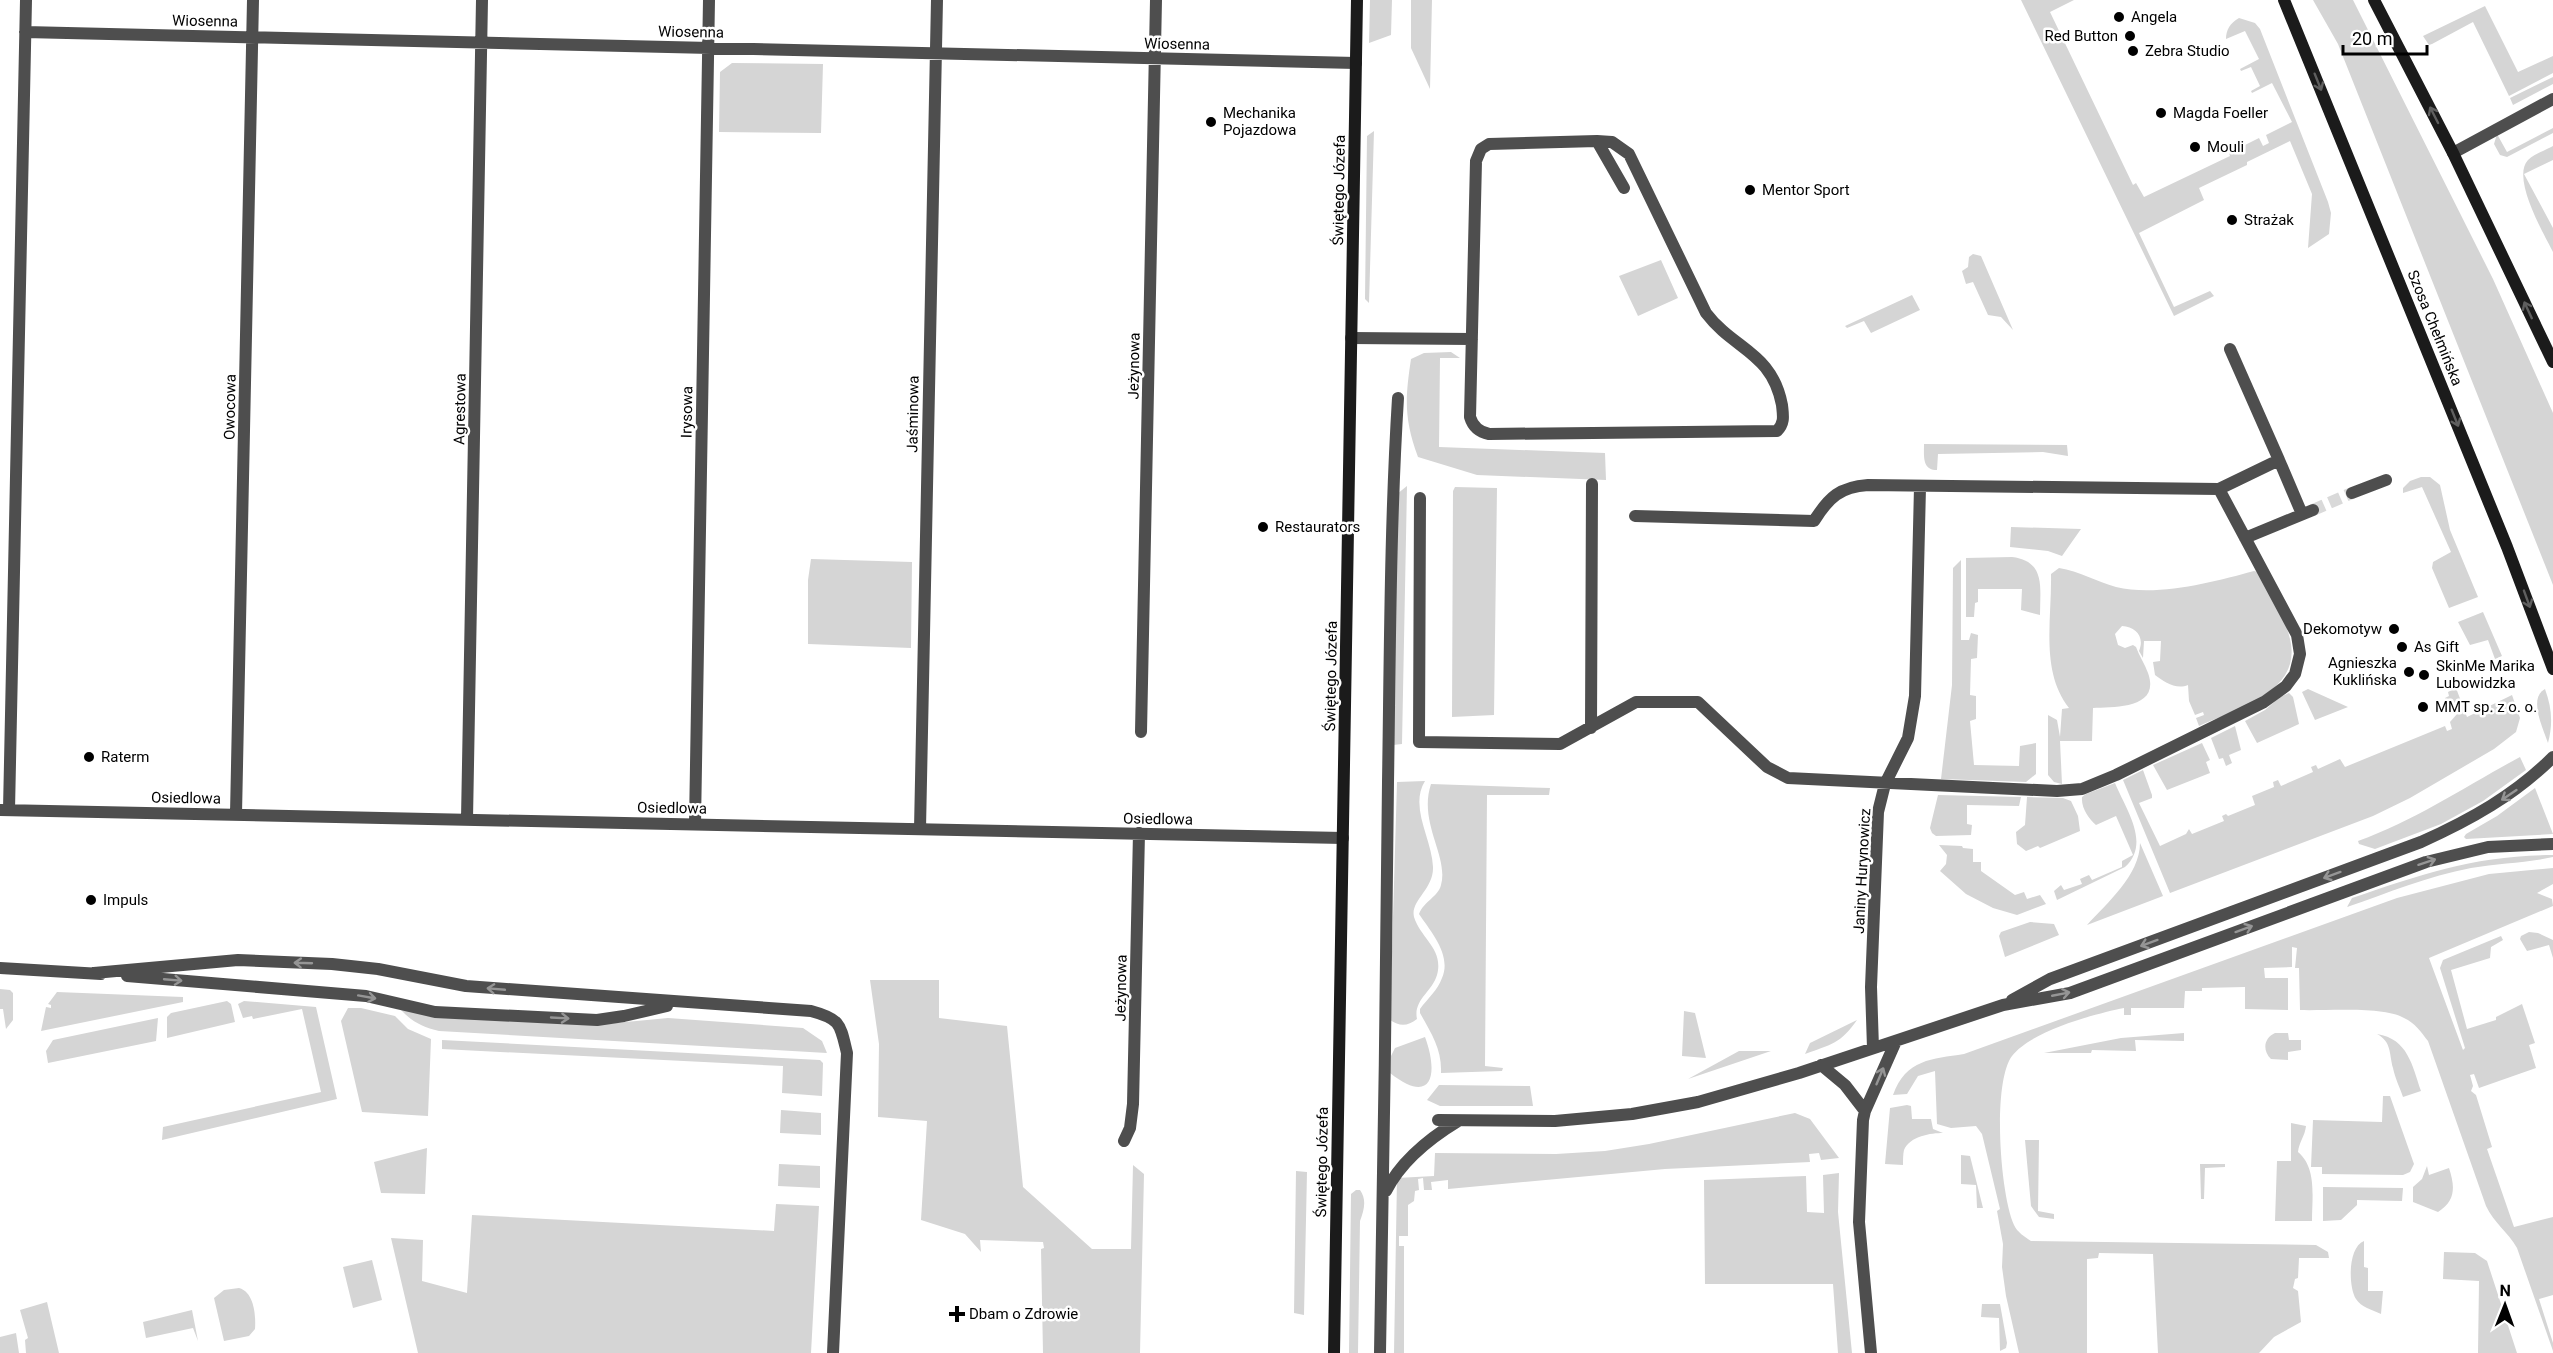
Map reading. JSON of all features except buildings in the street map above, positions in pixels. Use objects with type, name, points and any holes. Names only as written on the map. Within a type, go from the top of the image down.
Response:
[{"type":"street","points":[[5,810],[26,0]]},
{"type":"street","name":"Owocowa","points":[[236,814],[253,0]]},
{"type":"street","name":"Agrestowa","points":[[467,819],[482,0]]},
{"type":"street","name":"Irysowa","points":[[695,824],[709,0]]},
{"type":"street","name":"Jaśminowa","points":[[920,829],[936,0]]},
{"type":"street","name":"Jeżynowa","points":[[1141,732],[1156,0]]},
{"type":"street","name":"Świętego Józefa","points":[[1334,1353],[1357,0]]},
{"type":"street","name":"Szosa Chełmińska","points":[[2284,0],[2507,547],[2553,669]]},
{"type":"street","points":[[2374,0],[2453,153],[2553,363]]},
{"type":"street","name":"Wiosenna","points":[[25,32],[1356,63]]},
{"type":"street","points":[[2453,153],[2553,99]]},
{"type":"street","points":[[1597,141],[1624,188]]},
{"type":"street","points":[[1597,141],[1612,142],[1629,154],[1706,313],[1718,328],[1756,355],[1768,369],[1780,399],[1783,420],[1777,431],[1752,433],[1482,432],[1472,424],[1470,417],[1476,161],[1481,149],[1489,144],[1597,141]]},
{"type":"street","points":[[1351,338],[1472,339]]},
{"type":"street","points":[[2230,349],[2279,460],[2308,512],[2245,537]]},
{"type":"street","points":[[1380,1353],[1384,1196],[1388,750],[1394,461],[1398,398]]},
{"type":"street","points":[[1635,516],[1814,521],[1829,500],[1850,486],[2219,489],[2279,460]]},
{"type":"street","points":[[2352,494],[2386,480]]},
{"type":"street","points":[[1591,728],[1592,484]]},
{"type":"street","name":"Janiny Hurynowicz","points":[[1873,1048],[1871,987],[1878,812],[1885,784],[1908,738],[1915,696],[1920,487]]},
{"type":"street","points":[[1420,498],[1419,741],[1560,744],[1636,702],[1698,702],[1767,767],[1788,778],[2057,791],[2082,789],[2146,761],[2277,694],[2295,674],[2301,647],[2297,635],[2219,489]]},
{"type":"street","points":[[2003,1005],[2050,979],[2421,842],[2457,826],[2517,789],[2553,757]]},
{"type":"street","name":"Osiedlowa","points":[[5,810],[1343,838]]},
{"type":"street","name":"Jeżynowa","points":[[1124,1141],[1130,1128],[1133,1104],[1139,833]]},
{"type":"street","points":[[1438,1120],[1555,1121],[1632,1114],[1698,1102],[1821,1065],[2003,1005],[2070,993],[2456,853],[2518,844],[2553,844]]},
{"type":"street","points":[[94,973],[238,960],[332,964],[378,969],[466,986],[811,1011],[831,1016],[842,1029],[847,1053],[833,1353]]},
{"type":"street","points":[[0,968],[94,973],[366,996],[435,1012],[597,1020],[680,1003]]},
{"type":"street","points":[[1871,1353],[1859,1222],[1860,1170],[1865,1111],[1896,1041]]},
{"type":"street","points":[[1821,1065],[1845,1085],[1865,1111]]},
{"type":"street","points":[[1384,1196],[1393,1177],[1436,1135],[1459,1120]]},
{"type":"shaded area","points":[[1370,0],[1392,0],[1391,35],[1369,43]]},
{"type":"shaded area","points":[[1411,0],[1432,0],[1430,89],[1411,48]]},
{"type":"shaded area","points":[[2021,0],[2074,0],[2050,12],[2133,185],[2136,183],[2144,197],[2230,156],[2229,153],[2259,138],[2263,146],[2269,143],[2266,135],[2292,122],[2272,83],[2252,93],[2251,91],[2260,86],[2251,67],[2241,71],[2240,69],[2259,59],[2245,31],[2226,39],[2229,27],[2239,18],[2255,23],[2260,29],[2328,202],[2331,213],[2329,234],[2308,248],[2312,194],[2290,141],[2247,162],[2247,165],[2199,188],[2204,200],[2139,233],[2174,307],[2210,291],[2214,296],[2174,316]]},
{"type":"shaded area","points":[[2313,0],[2353,0],[2493,279],[2553,413],[2553,585],[2338,44]]},
{"type":"shaded area","points":[[2485,6],[2518,72],[2553,56],[2553,73],[2509,96],[2473,22],[2429,45],[2423,36]]},
{"type":"shaded area","points":[[732,63],[823,64],[821,133],[719,132],[720,72]]},
{"type":"shaded area","points":[[2553,77],[2553,84],[2513,105],[2510,98]]},
{"type":"shaded area","points":[[2553,128],[2553,133],[2507,157],[2500,155],[2494,144],[2497,134],[2507,152]]},
{"type":"shaded area","points":[[1374,131],[1369,303],[1365,299],[1367,136]]},
{"type":"shaded area","points":[[2553,146],[2553,160],[2524,174],[2553,228],[2553,252],[2531,206],[2523,179],[2524,168],[2528,160]]},
{"type":"shaded area","points":[[1973,254],[1981,256],[2013,330],[2001,317],[1988,315],[1973,282],[1966,284],[1962,271],[1968,267],[1969,257]]},
{"type":"shaded area","points":[[1661,260],[1678,298],[1638,316],[1619,276]]},
{"type":"shaded area","points":[[1912,295],[1920,310],[1871,333],[1864,321],[1847,328],[1845,326]]},
{"type":"shaded area","points":[[1451,352],[1460,358],[1440,358],[1439,447],[1605,453],[1606,480],[1477,475],[1418,457],[1410,431],[1407,409],[1411,359],[1424,353]]},
{"type":"shaded area","points":[[1924,444],[2067,445],[2068,456],[2043,452],[1938,454],[1937,470],[1926,465]]},
{"type":"shaded area","points":[[2430,477],[2440,485],[2450,530],[2478,597],[2449,608],[2432,568],[2433,562],[2451,552],[2422,487],[2403,493],[2403,488],[2410,481]]},
{"type":"shaded area","points":[[1407,486],[1402,744],[1393,745],[1397,494]]},
{"type":"shaded area","points":[[1455,487],[1497,488],[1494,715],[1452,717],[1453,491]]},
{"type":"shaded area","points":[[2011,527],[2081,529],[2062,556],[2048,551],[2010,547]]},
{"type":"shaded area","points":[[2012,557],[2031,564],[2036,570],[2040,586],[2040,615],[2021,610],[2022,589],[1978,589],[1978,602],[1975,603],[1974,617],[1966,617],[1966,558]]},
{"type":"shaded area","points":[[811,559],[912,562],[911,648],[808,644],[808,580]]},
{"type":"shaded area","points":[[1961,560],[1961,640],[1969,640],[1971,633],[1978,635],[1977,658],[1971,659],[1970,695],[1976,696],[1976,719],[1970,721],[1974,765],[2019,766],[2020,746],[2036,743],[2036,774],[2026,782],[1941,779],[1952,685],[1953,568]]},
{"type":"shaded area","points":[[2059,568],[2132,590],[2185,587],[2258,572],[2288,630],[2291,657],[2286,673],[2277,685],[2263,696],[2199,726],[2196,718],[2204,715],[2203,712],[2195,715],[2189,701],[2188,685],[2175,686],[2155,675],[2153,662],[2160,661],[2161,641],[2144,641],[2143,658],[2139,651],[2140,637],[2131,628],[2122,626],[2115,634],[2118,645],[2125,648],[2133,645],[2136,647],[2148,673],[2150,685],[2148,694],[2133,704],[2093,708],[2092,741],[2060,741],[2062,784],[2054,782],[2048,775],[2048,715],[2057,720],[2060,737],[2062,709],[2069,708],[2054,678],[2051,661],[2051,574]]},
{"type":"shaded area","points":[[2483,612],[2502,656],[2495,659],[2488,640],[2470,645],[2458,622]]},
{"type":"shaded area","points":[[2456,688],[2467,717],[2512,695],[2520,718],[2516,732],[2494,749],[2410,798],[2373,816],[2170,893],[2123,780],[2143,770],[2152,798],[2139,803],[2160,846],[2186,834],[2189,829],[2192,834],[2224,821],[2222,816],[2226,814],[2228,816],[2255,805],[2252,796],[2274,787],[2273,782],[2278,780],[2281,786],[2313,772],[2311,767],[2316,765],[2318,769],[2340,759],[2345,767],[2445,726],[2447,731],[2452,729],[2450,722],[2457,714],[2455,711],[2450,712],[2445,698],[2449,696],[2448,692]]},
{"type":"shaded area","points":[[2308,689],[2348,707],[2315,720],[2302,692]]},
{"type":"shaded area","points":[[2545,689],[2551,716],[2548,743],[2537,706],[2540,693]]},
{"type":"shaded area","points":[[2289,693],[2293,697],[2299,724],[2257,743],[2245,721]]},
{"type":"shaded area","points":[[2235,726],[2241,750],[2229,755],[2232,763],[2226,766],[2223,758],[2219,759],[2211,738]]},
{"type":"shaded area","points":[[2202,743],[2210,760],[2206,762],[2210,773],[2167,790],[2153,765]]},
{"type":"shaded area","points":[[2520,757],[2526,770],[2483,801],[2441,824],[2375,849],[2359,844],[2358,841],[2421,813]]},
{"type":"shaded area","points":[[1425,781],[1419,801],[1420,812],[1433,867],[1430,882],[1415,906],[1414,917],[1435,951],[1438,966],[1435,981],[1418,1006],[1417,1019],[1401,1025],[1390,1020],[1397,782]]},
{"type":"shaded area","points":[[2115,783],[2134,826],[2136,848],[2132,858],[2125,867],[2057,900],[2054,891],[2061,885],[2064,890],[2082,884],[2080,879],[2089,875],[2092,880],[2122,867],[2122,861],[2133,855],[2116,816],[2096,825],[2088,816],[2083,805],[2082,797],[2086,794]]},
{"type":"shaded area","points":[[1431,784],[1550,788],[1549,795],[1487,795],[1485,1066],[1503,1068],[1502,1071],[1441,1073],[1438,1049],[1420,1013],[1420,1009],[1440,982],[1444,969],[1439,944],[1419,914],[1441,885],[1441,862],[1428,812]]},
{"type":"shaded area","points":[[2535,788],[2553,834],[2466,839],[2464,837],[2497,816]]},
{"type":"shaded area","points":[[1938,795],[2021,797],[2019,806],[1967,805],[1967,824],[1972,825],[1971,835],[1936,836],[1930,828]]},
{"type":"shaded area","points":[[2027,797],[2063,798],[2071,801],[2078,816],[2080,831],[2040,848],[2038,846],[2026,851],[2017,844],[2016,832],[2025,825]]},
{"type":"shaded area","points":[[2140,843],[2163,896],[2087,925],[2129,877],[2139,855]]},
{"type":"shaded area","points":[[1939,845],[1973,849],[1973,862],[1981,862],[1981,871],[2015,895],[2024,892],[2027,899],[2040,895],[2046,904],[2017,915],[1993,908],[1966,894],[1940,871],[1946,864],[1947,855]]},
{"type":"shaded area","points":[[2553,855],[2553,857],[2543,859],[2455,871],[2347,907],[2352,898],[2450,867],[2499,858]]},
{"type":"shaded area","points":[[2553,868],[2553,884],[2537,893],[2552,899],[2553,906],[2429,958],[2463,1050],[2465,1048],[2440,968],[2443,960],[2501,936],[2503,940],[2491,947],[2490,958],[2451,970],[2467,1029],[2496,1020],[2496,1017],[2522,1004],[2535,1043],[2529,1045],[2536,1068],[2479,1088],[2474,1074],[2470,1075],[2473,1086],[2471,1091],[2476,1095],[2492,1147],[2487,1149],[2514,1227],[2553,1217],[2553,1295],[2539,1299],[2553,1343],[2553,1351],[2517,1248],[2486,1206],[2428,1041],[2411,1022],[2395,1014],[2369,1010],[2300,1010],[2299,968],[2295,968],[2297,948],[2292,947],[2292,967],[2264,968],[2265,978],[2288,978],[2288,1010],[2245,1009],[2245,987],[2202,988],[2202,991],[2185,991],[2184,1008],[2131,1008],[2131,1015],[2124,1015],[2124,1008],[2080,1019],[2033,1039],[2012,1056],[2006,1070],[2002,1089],[2000,1139],[2009,1210],[2015,1228],[2031,1241],[2316,1245],[2328,1252],[2329,1258],[2299,1258],[2298,1278],[2295,1279],[2293,1288],[2298,1291],[2301,1322],[2274,1337],[2259,1353],[2158,1353],[2153,1254],[2099,1253],[2098,1258],[2087,1259],[2087,1353],[2019,1353],[2002,1267],[2003,1244],[1997,1211],[2000,1209],[1982,1134],[1976,1126],[1951,1128],[1937,1124],[1935,1071],[1918,1076],[1907,1094],[1893,1095],[1905,1074],[1921,1063],[1964,1054],[2397,898],[2489,874]]},
{"type":"shaded area","points":[[2030,922],[2054,924],[2059,935],[2005,957],[1999,936],[2001,932]]},
{"type":"shaded area","points":[[2529,932],[2538,933],[2553,940],[2553,958],[2549,945],[2527,951],[2520,939]]},
{"type":"shaded area","points":[[870,980],[939,980],[939,1018],[1007,1026],[1023,1187],[1092,1249],[1131,1249],[1133,1165],[1144,1174],[1140,1353],[1043,1353],[1041,1249],[1044,1248],[1043,1242],[980,1240],[981,1252],[965,1234],[921,1220],[927,1121],[878,1117],[879,1044]]},
{"type":"shaded area","points":[[0,989],[10,990],[13,993],[13,1020],[6,1029],[3,1009],[0,1009]]},
{"type":"shaded area","points":[[57,992],[183,997],[183,1002],[41,1031],[46,1007],[51,1008],[48,1004]]},
{"type":"shaded area","points":[[227,1001],[231,1004],[235,1022],[167,1038],[167,1017],[171,1013]]},
{"type":"shaded area","points":[[244,1001],[316,1007],[337,1099],[162,1140],[163,1127],[321,1092],[302,1009],[253,1019],[252,1016],[243,1018],[238,1004]]},
{"type":"shaded area","points":[[348,1008],[361,1008],[395,1016],[408,1029],[431,1039],[428,1116],[362,1112],[341,1021]]},
{"type":"shaded area","points":[[401,1010],[594,1025],[668,1018],[803,1028],[822,1041],[827,1053],[439,1031],[418,1024]]},
{"type":"shaded area","points":[[1684,1011],[1695,1013],[1706,1058],[1682,1056]]},
{"type":"shaded area","points":[[158,1018],[156,1041],[48,1063],[46,1051],[53,1040]]},
{"type":"shaded area","points":[[1857,1020],[1840,1039],[1805,1054],[1810,1043]]},
{"type":"shaded area","points":[[2184,1033],[2184,1041],[2135,1040],[2136,1051],[2092,1050],[2091,1053],[2044,1053],[2121,1038]]},
{"type":"shaded area","points":[[2275,1033],[2288,1033],[2289,1040],[2301,1040],[2301,1050],[2288,1052],[2288,1060],[2271,1059],[2265,1048],[2268,1038]]},
{"type":"shaded area","points":[[2377,1034],[2396,1041],[2402,1047],[2411,1063],[2421,1091],[2403,1097],[2388,1045]]},
{"type":"shaded area","points":[[1425,1037],[1431,1074],[1428,1082],[1423,1086],[1415,1087],[1390,1073],[1391,1056],[1395,1048]]},
{"type":"shaded area","points":[[442,1040],[820,1060],[823,1063],[822,1096],[782,1093],[783,1066],[442,1049]]},
{"type":"shaded area","points":[[1739,1051],[1771,1051],[1688,1079]]},
{"type":"shaded area","points":[[1439,1085],[1530,1086],[1533,1106],[1440,1106],[1427,1100]]},
{"type":"shaded area","points":[[2383,1096],[2390,1096],[2414,1164],[2410,1172],[2403,1175],[2322,1174],[2322,1167],[2311,1167],[2313,1120],[2382,1122]]},
{"type":"shaded area","points":[[1911,1106],[1912,1119],[1931,1119],[1933,1129],[1943,1133],[1927,1135],[1911,1141],[1904,1150],[1903,1165],[1885,1164],[1890,1108]]},
{"type":"shaded area","points":[[781,1110],[821,1113],[821,1135],[780,1133]]},
{"type":"shaded area","points":[[1795,1113],[1810,1119],[1839,1158],[1821,1160],[1819,1153],[1809,1154],[1810,1162],[1665,1169],[1448,1189],[1448,1180],[1431,1182],[1432,1190],[1424,1190],[1423,1178],[1418,1179],[1419,1190],[1415,1191],[1414,1201],[1408,1205],[1408,1236],[1399,1236],[1399,1246],[1404,1246],[1404,1353],[1394,1353],[1397,1178],[1434,1176],[1435,1153],[1556,1154],[1605,1151]]},
{"type":"shaded area","points":[[2291,1123],[2306,1126],[2298,1152],[2308,1166],[2311,1175],[2312,1221],[2275,1221],[2277,1161],[2291,1161]]},
{"type":"shaded area","points":[[2025,1140],[2039,1140],[2038,1211],[2054,1214],[2054,1219],[2039,1217],[2031,1206]]},
{"type":"shaded area","points":[[427,1148],[425,1194],[381,1193],[374,1162]]},
{"type":"shaded area","points":[[1961,1155],[1970,1156],[1983,1208],[1977,1208],[1976,1185],[1961,1184]]},
{"type":"shaded area","points":[[779,1164],[820,1166],[820,1188],[778,1186]]},
{"type":"shaded area","points":[[2200,1164],[2225,1164],[2225,1167],[2205,1168],[2204,1199],[2201,1199]]},
{"type":"shaded area","points":[[2427,1166],[2429,1175],[2449,1168],[2451,1175],[2453,1193],[2448,1203],[2438,1212],[2413,1202],[2413,1187],[2422,1179]]},
{"type":"shaded area","points":[[1296,1171],[1307,1172],[1304,1315],[1294,1313]]},
{"type":"shaded area","points":[[1839,1173],[1838,1212],[1852,1353],[1838,1353],[1833,1284],[1705,1284],[1704,1180],[1806,1176],[1807,1212],[1824,1213],[1823,1175]]},
{"type":"shaded area","points":[[2323,1187],[2403,1188],[2402,1201],[2357,1200],[2357,1205],[2341,1220],[2323,1221]]},
{"type":"shaded area","points":[[1360,1190],[1364,1201],[1360,1221],[1358,1353],[1349,1353],[1351,1194]]},
{"type":"shaded area","points":[[776,1204],[819,1206],[811,1353],[418,1353],[391,1238],[423,1240],[422,1281],[467,1293],[472,1215],[774,1231]]},
{"type":"shaded area","points":[[2364,1241],[2364,1267],[2368,1268],[2368,1291],[2383,1291],[2381,1314],[2361,1304],[2353,1293],[2352,1259],[2359,1245]]},
{"type":"shaded area","points":[[2444,1252],[2475,1253],[2487,1261],[2517,1353],[2478,1353],[2479,1281],[2443,1279]]},
{"type":"shaded area","points":[[372,1260],[382,1300],[353,1308],[343,1267]]},
{"type":"shaded area","points":[[239,1288],[244,1290],[251,1299],[255,1329],[249,1336],[224,1341],[214,1298],[224,1290]]},
{"type":"shaded area","points":[[47,1302],[59,1353],[26,1353],[25,1340],[28,1338],[20,1310]]},
{"type":"shaded area","points":[[1982,1304],[2000,1304],[2007,1343],[2006,1348],[2000,1351],[1999,1318],[1981,1317]]},
{"type":"shaded area","points":[[192,1310],[198,1341],[193,1328],[146,1338],[143,1322]]},
{"type":"shaded area","points":[[16,1333],[19,1353],[0,1353],[0,1337]]},
{"type":"tunnel","points":[[2313,510],[2352,493]]},
{"type":"place","name":"Angela","points":[[2119,17]]},
{"type":"place","name":"Red Button","points":[[2130,36]]},
{"type":"place","name":"Zebra Studio","points":[[2133,51]]},
{"type":"place","name":"Magda Foeller","points":[[2161,113]]},
{"type":"place","name":"Mechanika Pojazdowa","points":[[1211,122]]},
{"type":"place","name":"Mouli","points":[[2195,147]]},
{"type":"place","name":"Mentor Sport","points":[[1750,190]]},
{"type":"place","name":"Strażak","points":[[2232,220]]},
{"type":"place","name":"Restaurators","points":[[1263,527]]},
{"type":"place","name":"Dekomotyw","points":[[2394,629]]},
{"type":"place","name":"As Gift","points":[[2402,647]]},
{"type":"place","name":"Agnieszka Kuklińska","points":[[2409,672]]},
{"type":"place","name":"SkinMe Marika Lubowidzka","points":[[2424,675]]},
{"type":"place","name":"MMT sp. z o. o.","points":[[2423,707]]},
{"type":"place","name":"Raterm","points":[[89,757]]},
{"type":"place","name":"Impuls","points":[[91,900]]},
{"type":"place","name":"Dbam o Zdrowie","points":[[957,1314]]}]
